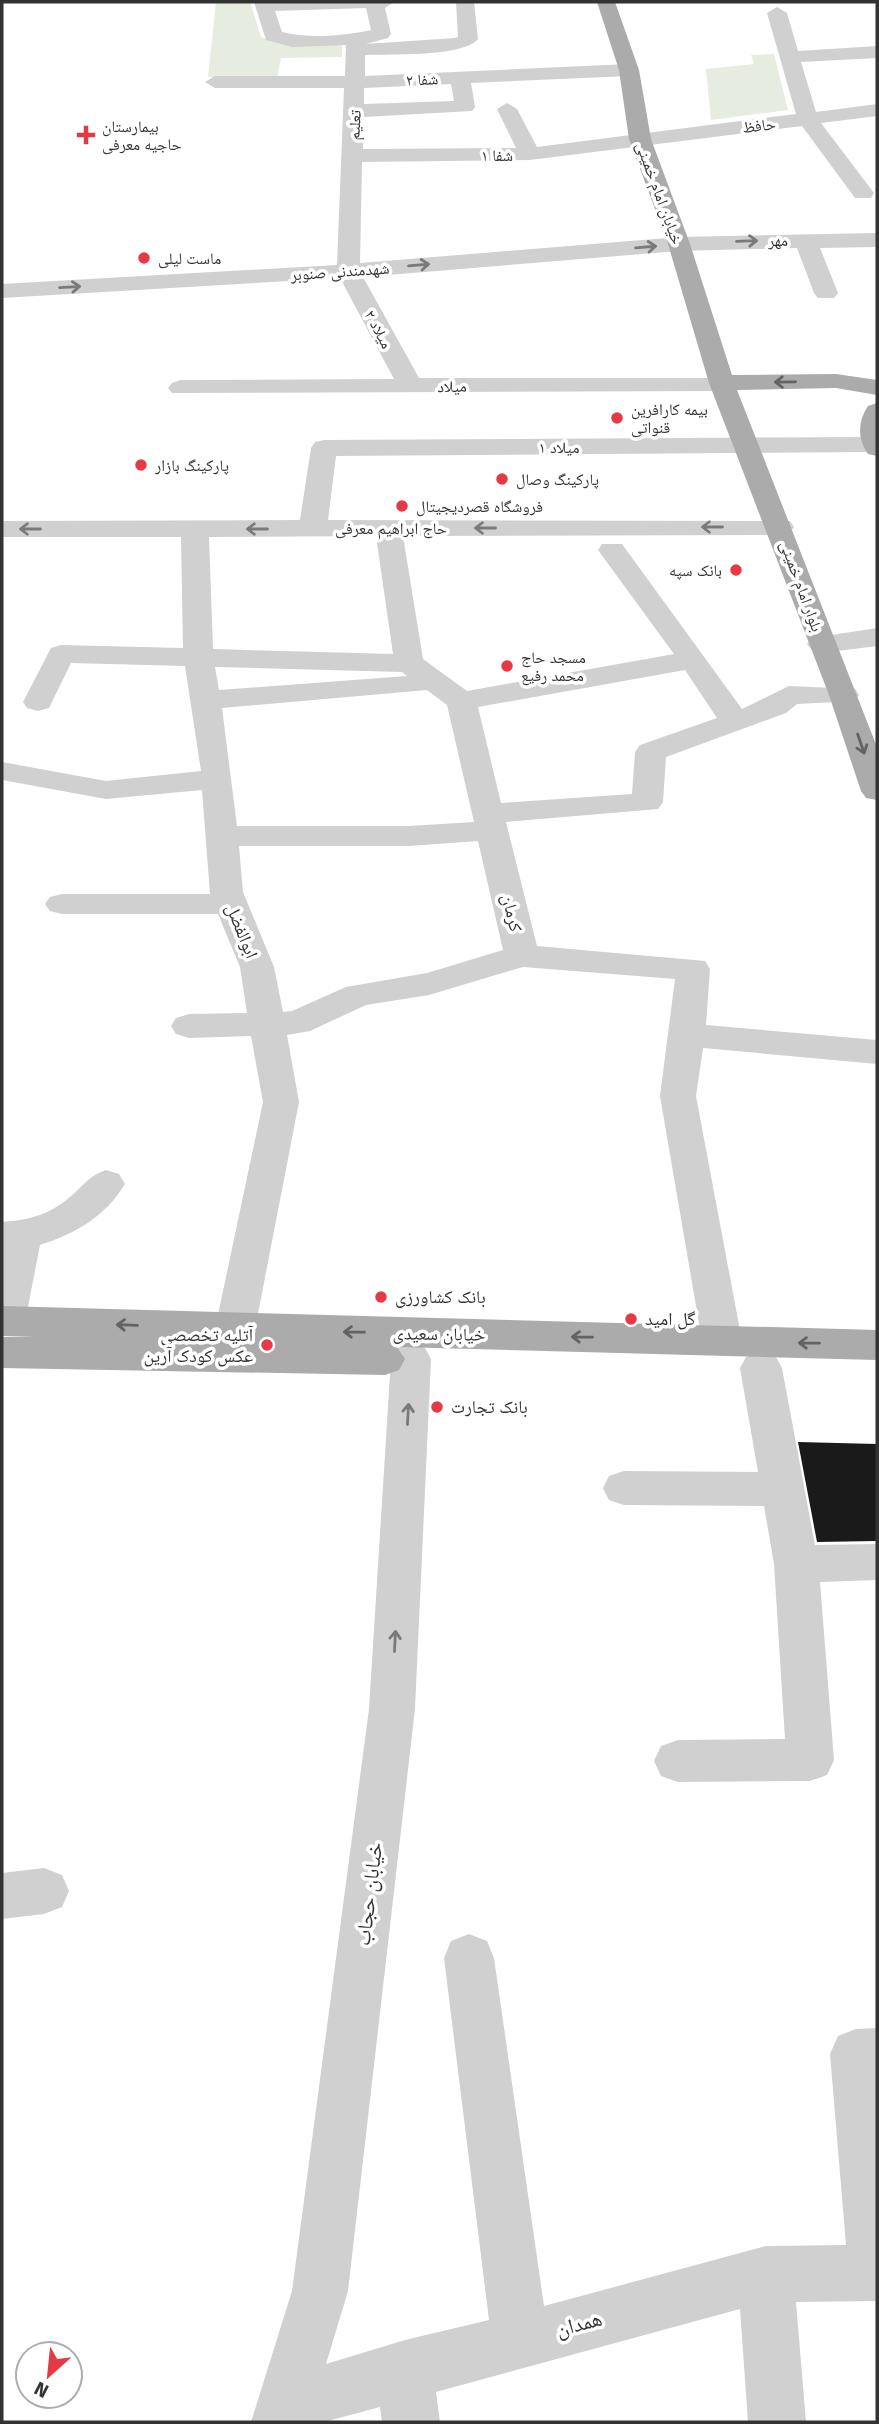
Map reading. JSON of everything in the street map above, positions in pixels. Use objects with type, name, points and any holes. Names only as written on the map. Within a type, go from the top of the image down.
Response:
[{"type":"main road","name":"خیابان امام خمینی","points":[[606,2],[629,70],[640,139],[679,244],[726,393]]},
{"type":"main road","points":[[726,393],[851,397],[877,389]]},
{"type":"main road","name":"بلوار امام خمینی","points":[[726,393],[844,695],[877,791]]},
{"type":"main road","points":[[876,446],[872,437],[872,422],[877,411]]},
{"type":"main road","name":"خیابان سعیدی","points":[[3,1332],[235,1329],[877,1345]]},
{"type":"main road","name":"خیابان سعیدی","points":[[3,1332],[411,1359],[877,1371]]},
{"type":"street","points":[[356,44],[381,34],[374,2]]},
{"type":"street","points":[[385,2],[264,4],[273,36],[292,41],[460,44],[468,39],[465,2]]},
{"type":"street","points":[[777,13],[808,120],[863,193]]},
{"type":"street","name":"تعلیم","points":[[348,271],[356,44]]},
{"type":"street","points":[[790,57],[877,52]]},
{"type":"street","name":"شفا ۲","points":[[215,82],[356,82],[629,70]]},
{"type":"street","points":[[355,111],[465,107],[460,77]]},
{"type":"street","points":[[507,109],[530,154]]},
{"type":"street","name":"حافظ","points":[[640,139],[877,110]]},
{"type":"street","name":"شفا ۱","points":[[353,156],[530,154],[640,139]]},
{"type":"street","points":[[805,239],[826,292]]},
{"type":"street","name":"مهر","points":[[679,244],[805,239],[877,240]]},
{"type":"street","name":"شهدمندنی صنوبر","points":[[2,291],[348,271],[679,244]]},
{"type":"street","name":"میلاد ۲","points":[[348,271],[411,387]]},
{"type":"street","name":"میلاد","points":[[181,388],[411,387],[726,393]]},
{"type":"street","name":"میلاد ۱","points":[[313,528],[324,448],[876,446]]},
{"type":"street","name":"حاج ابراهیم معرفی","points":[[2,529],[780,527]]},
{"type":"street","name":"ابوالفضل","points":[[195,528],[198,655],[217,779],[226,892],[257,967],[281,1102],[235,1329]]},
{"type":"street","points":[[388,528],[409,663]]},
{"type":"street","points":[[612,550],[694,660],[735,721]]},
{"type":"street","points":[[822,644],[877,637]]},
{"type":"street","points":[[38,702],[61,654],[198,655],[409,663],[448,692]]},
{"type":"street","points":[[205,700],[448,692],[694,660]]},
{"type":"street","name":"کرمان","points":[[448,692],[490,822],[522,956],[693,969],[687,1035]]},
{"type":"street","points":[[222,836],[409,836],[490,822],[647,802],[652,752],[775,707],[789,695],[844,695]]},
{"type":"street","points":[[2,771],[106,790],[217,779]]},
{"type":"street","points":[[62,904],[231,904]]},
{"type":"street","points":[[189,1026],[297,1023],[358,995],[429,984],[522,956]]},
{"type":"street","points":[[722,1341],[678,1096],[687,1035],[877,1052]]},
{"type":"street","points":[[3,1332],[12,1236],[56,1226],[83,1211],[106,1184]]},
{"type":"street","name":"خیابان حجاب","points":[[282,2413],[320,2291],[392,1709],[411,1359]]},
{"type":"street","points":[[678,1760],[810,1760],[796,1564],[761,1368]]},
{"type":"street","points":[[624,1488],[782,1489]]},
{"type":"street","points":[[796,1564],[877,1562]]},
{"type":"street","points":[[469,1958],[520,2340]]},
{"type":"street","points":[[877,2053],[856,2054],[877,2273]]},
{"type":"street","name":"همدان","points":[[282,2413],[408,2396],[520,2340],[766,2274],[877,2273]]},
{"type":"street","points":[[766,2274],[777,2422]]},
{"type":"shaded area","points":[[216,2],[250,2],[261,37],[281,44],[342,44],[342,57],[281,58],[277,78],[208,77]]},
{"type":"shaded area","points":[[774,54],[788,110],[711,120],[706,69],[754,64],[751,55]]},
{"type":"building","points":[[798,1442],[877,1444],[877,1541],[817,1542]]},
{"type":"place","name":"بیمارستان حاجیه معرفی","points":[[86,135]]},
{"type":"place","name":"ماست لیلی","points":[[144,258]]},
{"type":"place","name":"بیمه کارافرین قنواتی","points":[[617,418]]},
{"type":"place","name":"پارکینگ بازار","points":[[141,465]]},
{"type":"place","name":"پارکینگ وصال","points":[[502,479]]},
{"type":"place","name":"فروشگاه قصردیجیتال","points":[[402,506]]},
{"type":"place","name":"بانک سپه","points":[[736,570]]},
{"type":"place","name":"مسجد حاج محمد رفیع","points":[[507,666]]},
{"type":"place","name":"بانک کشاورزی","points":[[381,1297]]},
{"type":"place","name":"گل امید","points":[[631,1319]]},
{"type":"place","name":"آتلیه تخصصی عکس کودک آرین","points":[[267,1345]]},
{"type":"place","name":"بانک تجارت","points":[[437,1407]]}]
